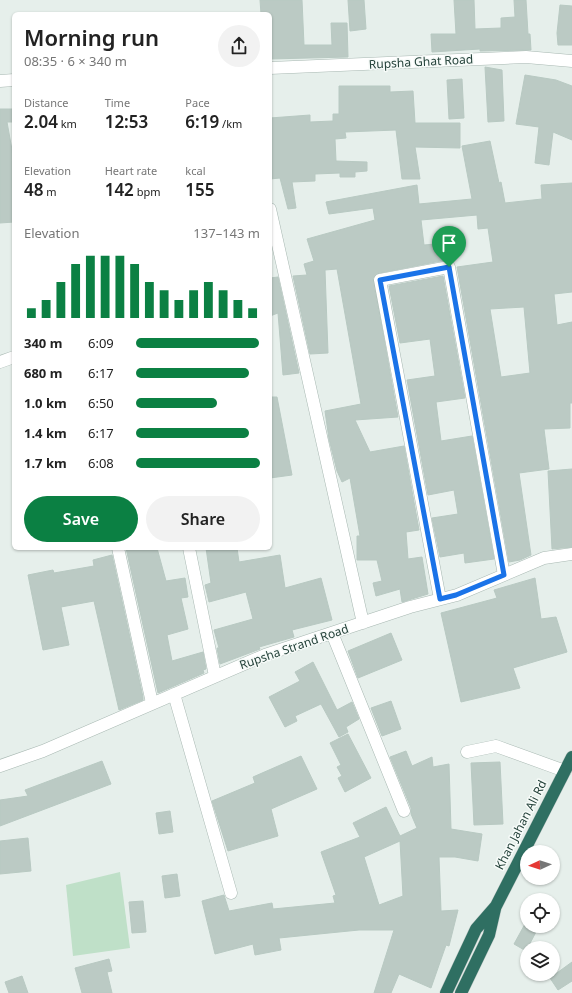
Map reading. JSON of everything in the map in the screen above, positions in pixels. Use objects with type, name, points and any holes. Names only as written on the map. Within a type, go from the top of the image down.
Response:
[{"type":"highway","name":"Khan Jahan Ali Rd","points":[[461,993],[489,935],[496,906],[572,757]]},
{"type":"highway","name":"Khan Jahan Ali Rd","points":[[446,993],[476,929],[496,906]]},
{"type":"street","name":"Rupsha Ghat Road","points":[[272,68],[526,57],[572,61]]},
{"type":"street","points":[[0,81],[12,80]]},
{"type":"street","points":[[272,218],[363,623]]},
{"type":"street","points":[[440,599],[380,280],[449,267],[504,575]]},
{"type":"street","points":[[0,362],[12,358]]},
{"type":"street","points":[[118,550],[152,704]]},
{"type":"street","points":[[189,550],[215,676]]},
{"type":"street","name":"Rupsha Strand Road","points":[[0,766],[43,751],[265,654],[456,595],[544,558],[572,554]]},
{"type":"street","points":[[332,633],[404,811]]},
{"type":"street","points":[[174,694],[230,893]]},
{"type":"street","points":[[467,752],[496,746],[565,772]]},
{"type":"green space","points":[[120,872],[130,948],[73,956],[66,885]]},
{"type":"building","points":[[260,0],[302,0],[304,45],[332,45],[331,23],[347,23],[348,57],[272,59],[272,12],[261,12]]},
{"type":"building","points":[[348,0],[364,0],[366,29],[350,31]]},
{"type":"building","points":[[454,0],[474,0],[475,29],[501,28],[501,18],[515,17],[514,0],[526,0],[528,34],[530,34],[531,50],[480,51],[480,49],[432,52],[431,34],[456,34]]},
{"type":"building","points":[[560,5],[572,6],[572,45],[558,45],[557,33]]},
{"type":"building","points":[[485,67],[502,70],[504,121],[488,122]]},
{"type":"building","points":[[525,75],[556,80],[572,86],[572,140],[553,132],[549,165],[535,163],[539,127],[516,124]]},
{"type":"building","points":[[462,79],[464,118],[449,119],[447,80]]},
{"type":"building","points":[[339,86],[390,86],[390,92],[413,91],[415,123],[460,123],[460,148],[415,147],[420,179],[402,179],[396,130],[345,132],[346,138],[335,139],[336,161],[367,162],[367,171],[355,172],[355,177],[340,177],[340,173],[315,174],[315,181],[292,182],[296,208],[288,209],[280,178],[272,179],[272,118],[310,115],[310,122],[333,121],[333,114],[339,114]]},
{"type":"building","points":[[0,109],[12,109],[12,122],[7,122],[12,150],[12,222],[0,223]]},
{"type":"building","points":[[490,141],[505,203],[542,199],[541,185],[572,183],[572,292],[554,294],[557,325],[572,322],[572,403],[570,403],[570,428],[544,429],[549,469],[519,473],[531,555],[520,560],[509,562],[457,267],[493,262],[488,228],[478,229],[477,215],[421,220],[424,245],[445,243],[446,260],[379,273],[373,278],[398,417],[355,420],[370,452],[404,446],[419,530],[406,532],[408,559],[422,557],[428,594],[402,602],[400,589],[376,596],[373,583],[382,581],[377,560],[357,560],[357,536],[360,536],[350,478],[342,482],[337,471],[329,439],[325,411],[361,404],[337,269],[325,270],[328,353],[310,354],[293,276],[307,275],[304,264],[314,261],[307,239],[375,220],[373,208],[329,214],[326,202],[417,185],[419,204],[472,199],[462,146]],"holes":[[[524,307],[530,373],[501,377],[490,309]]]},
{"type":"building","points":[[443,276],[465,398],[436,402],[441,441],[472,436],[494,559],[465,563],[464,553],[440,557],[432,518],[458,514],[454,490],[428,495],[407,380],[435,376],[430,339],[400,343],[389,286]]},
{"type":"building","points":[[278,277],[299,373],[283,375],[278,313],[272,315],[272,278]]},
{"type":"building","points":[[272,397],[277,397],[292,475],[272,478]]},
{"type":"building","points":[[572,469],[572,547],[552,549],[548,471]]},
{"type":"building","points":[[126,550],[158,550],[166,581],[185,578],[188,597],[181,598],[188,629],[167,635],[172,661],[203,652],[206,669],[203,670],[204,673],[158,693]]},
{"type":"building","points":[[206,550],[237,550],[239,562],[280,555],[285,588],[321,578],[332,620],[292,630],[294,637],[259,647],[260,649],[220,664],[217,648],[219,648],[214,630],[253,619],[246,592],[209,602],[205,585],[211,583]]},
{"type":"building","points":[[112,555],[143,697],[143,700],[119,710],[94,601],[61,607],[69,645],[43,650],[28,575],[53,570],[54,573],[94,566],[93,560]]},
{"type":"building","points":[[535,578],[541,619],[556,617],[567,652],[513,668],[520,688],[461,702],[441,613],[497,598],[494,590]]},
{"type":"building","points":[[391,633],[402,660],[358,678],[348,651]]},
{"type":"building","points":[[313,662],[337,710],[352,702],[359,719],[346,727],[348,732],[339,737],[321,704],[295,716],[297,721],[285,727],[269,697],[300,681],[295,672]]},
{"type":"building","points":[[391,701],[401,729],[382,736],[371,708]]},
{"type":"building","points":[[348,734],[371,778],[345,792],[338,778],[342,776],[337,767],[341,765],[330,743]]},
{"type":"building","points":[[406,751],[412,766],[432,757],[433,767],[449,764],[451,829],[482,834],[478,861],[455,857],[439,857],[441,911],[458,910],[449,946],[446,945],[431,988],[399,974],[391,993],[374,993],[394,930],[359,930],[279,938],[281,950],[255,955],[253,944],[215,954],[202,901],[224,895],[229,911],[272,903],[273,909],[335,903],[333,896],[336,895],[321,852],[360,837],[353,823],[386,807],[400,836],[417,828],[411,814],[411,808],[390,757]],"holes":[[[400,841],[403,896],[379,905],[364,857]]]},
{"type":"building","points":[[301,756],[317,789],[271,809],[278,836],[228,851],[212,801],[255,783],[253,777]]},
{"type":"building","points":[[102,761],[111,784],[0,826],[0,800],[28,796],[25,790]]},
{"type":"building","points":[[500,762],[503,824],[474,825],[471,763]]},
{"type":"building","points":[[170,811],[173,832],[159,834],[156,813]]},
{"type":"building","points":[[28,838],[31,871],[0,874],[0,841]]},
{"type":"building","points":[[177,874],[180,896],[165,898],[162,876]]},
{"type":"building","points":[[143,901],[146,932],[132,933],[129,902]]},
{"type":"building","points":[[520,933],[535,933],[531,941],[520,941],[520,948],[514,944]]},
{"type":"building","points":[[109,959],[112,971],[107,972],[112,993],[82,993],[75,968]]},
{"type":"building","points":[[572,962],[572,981],[558,990],[552,981],[560,981],[560,971]]},
{"type":"building","points":[[22,976],[28,993],[9,993],[5,982]]},
{"type":"route","points":[[449,267],[504,575],[456,595],[440,599],[380,280],[449,267]]}]
